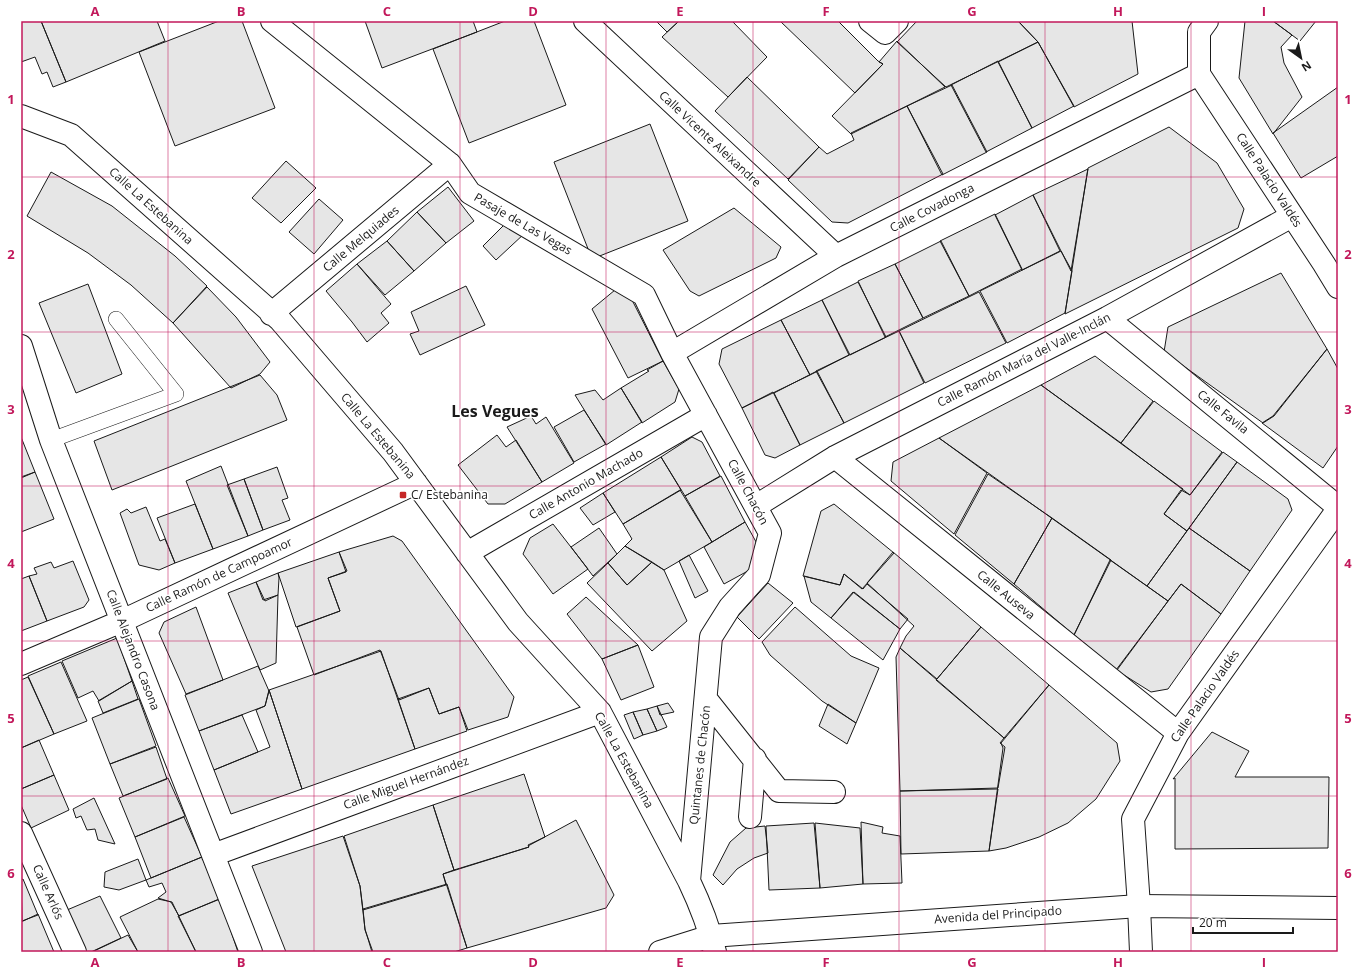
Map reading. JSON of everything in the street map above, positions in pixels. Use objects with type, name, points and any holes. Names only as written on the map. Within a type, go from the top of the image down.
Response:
[{"type":"street","name":"Pasaje de Las Vegas","points":[[272,21],[450,164],[470,193],[644,295],[672,353]]},
{"type":"street","name":"Calle Vicente Aleixandre","points":[[585,21],[836,256]]},
{"type":"street","points":[[870,21],[885,33],[897,21]]},
{"type":"street","points":[[1198,25],[1199,74]]},
{"type":"street","name":"Calle Covadonga","points":[[672,353],[836,256],[1199,74]]},
{"type":"street","name":"Calle Palacio Valdés","points":[[1199,74],[1338,287]]},
{"type":"street","name":"Calle La Estebanina","points":[[21,116],[71,135],[271,314],[280,320],[393,452],[518,622],[600,712],[689,880],[701,906],[713,944]]},
{"type":"street","name":"Calle Melquiades","points":[[271,314],[450,164]]},
{"type":"street","name":"Calle Ramón María del Valle-Inclán","points":[[756,506],[835,457],[1107,318],[1292,216]]},
{"type":"street","name":"Calle Favila","points":[[1107,318],[1338,508]]},
{"type":"street","name":"Calle Alejandro Casona","points":[[21,346],[51,440],[251,952]]},
{"type":"street","name":"Calle Chacón","points":[[672,353],[770,532],[759,575],[730,607],[711,636],[706,699]]},
{"type":"street","name":"Calle Antonio Machado","points":[[467,553],[706,415]]},
{"type":"street","name":"Calle Auseva","points":[[835,457],[1178,733]]},
{"type":"street","name":"Calle Ramón de Campoamor","points":[[21,664],[122,621],[416,483]]},
{"type":"street","name":"Calle Palacio Valdés","points":[[1142,952],[1133,819],[1178,733],[1338,508]]},
{"type":"street","name":"Quintanes de Chacón","points":[[706,699],[779,790],[834,792]]},
{"type":"street","name":"Quintanes de Chacón","points":[[689,880],[706,699]]},
{"type":"street","name":"Calle Miguel Hernández","points":[[213,855],[600,712]]},
{"type":"street","points":[[750,817],[755,759]]},
{"type":"street","name":"Calle Arlós","points":[[21,833],[75,952]]},
{"type":"street","name":"Avenida del Principado","points":[[660,952],[713,944],[1139,906],[1338,908]]},
{"type":"lane","points":[[51,440],[176,394],[116,319]]},
{"type":"building","points":[[21,21],[41,21],[66,82],[53,87],[47,72],[42,74],[35,57],[21,62]]},
{"type":"building","points":[[41,21],[157,21],[165,41],[66,82]]},
{"type":"building","points":[[219,21],[242,21],[275,108],[175,146],[139,52]]},
{"type":"building","points":[[365,21],[473,21],[477,32],[382,68]]},
{"type":"building","points":[[505,21],[534,21],[566,105],[469,143],[433,49]]},
{"type":"building","points":[[656,21],[679,21],[667,32]]},
{"type":"building","points":[[679,21],[732,21],[767,57],[728,97],[662,37]]},
{"type":"building","points":[[780,21],[838,21],[878,61],[883,64],[855,93]]},
{"type":"building","points":[[917,21],[1018,21],[1038,42],[946,87],[897,42]]},
{"type":"building","points":[[1018,21],[1132,21],[1138,74],[1074,107],[1038,42]]},
{"type":"building","points":[[1245,21],[1273,21],[1292,35],[1281,47],[1284,63],[1302,97],[1273,134],[1239,78]]},
{"type":"building","points":[[1273,21],[1316,21],[1300,41]]},
{"type":"building","points":[[897,41],[945,87],[851,134],[832,116],[883,64],[879,62]]},
{"type":"building","points":[[1038,42],[1074,106],[1032,128],[998,62]]},
{"type":"building","points":[[998,61],[1032,128],[986,152],[951,85]]},
{"type":"building","points":[[747,77],[819,147],[788,179],[715,111]]},
{"type":"building","points":[[952,85],[987,152],[942,175],[907,106]]},
{"type":"building","points":[[1338,87],[1338,156],[1301,178],[1273,133]]},
{"type":"building","points":[[907,106],[943,174],[848,223],[832,222],[788,180],[819,147],[827,154],[854,140],[851,133]]},
{"type":"building","points":[[650,124],[688,221],[592,259],[554,162]]},
{"type":"building","points":[[1169,127],[1217,163],[1244,209],[1238,228],[1065,314],[1088,168]]},
{"type":"building","points":[[286,161],[316,188],[281,223],[252,198]]},
{"type":"building","points":[[1088,169],[1071,271],[1033,195]]},
{"type":"building","points":[[51,172],[112,206],[175,256],[207,286],[173,323],[131,285],[88,253],[27,216]]},
{"type":"building","points":[[448,187],[474,221],[446,243],[417,212]]},
{"type":"building","points":[[1033,195],[1060,251],[1022,270],[995,215]]},
{"type":"building","points":[[319,199],[343,220],[314,254],[289,232]]},
{"type":"building","points":[[734,208],[781,247],[776,258],[699,296],[690,291],[663,250]]},
{"type":"building","points":[[417,212],[446,243],[414,271],[387,241]]},
{"type":"building","points":[[995,214],[1022,269],[969,296],[940,241]]},
{"type":"building","points":[[507,222],[525,233],[496,260],[483,246]]},
{"type":"building","points":[[387,241],[414,271],[385,295],[357,264]]},
{"type":"building","points":[[941,241],[969,296],[923,318],[895,264]]},
{"type":"building","points":[[1061,251],[1072,271],[1065,313],[1007,343],[980,291]]},
{"type":"building","points":[[357,264],[391,304],[381,313],[389,323],[367,342],[326,291]]},
{"type":"building","points":[[895,264],[923,318],[885,337],[858,281]]},
{"type":"building","points":[[1281,273],[1327,349],[1274,416],[1263,423],[1164,352],[1168,327]]},
{"type":"building","points":[[858,282],[886,337],[850,355],[822,300]]},
{"type":"building","points":[[88,284],[122,374],[76,393],[39,303]]},
{"type":"building","points":[[466,286],[485,325],[420,355],[410,334],[419,331],[411,312]]},
{"type":"building","points":[[207,287],[236,317],[270,362],[260,374],[231,388],[173,323]]},
{"type":"building","points":[[615,290],[631,298],[663,361],[628,378],[592,309]]},
{"type":"building","points":[[979,292],[1006,343],[925,383],[899,331]]},
{"type":"building","points":[[822,300],[849,355],[810,375],[781,320]]},
{"type":"building","points":[[781,320],[810,375],[742,408],[719,364],[722,349]]},
{"type":"building","points":[[899,331],[924,383],[844,423],[816,371]]},
{"type":"building","points":[[1327,349],[1338,369],[1338,446],[1323,468],[1262,423],[1273,416]]},
{"type":"building","points":[[1095,356],[1153,401],[1121,443],[1041,385]]},
{"type":"building","points":[[663,361],[679,389],[675,402],[642,423],[621,388]]},
{"type":"building","points":[[817,371],[844,423],[800,445],[774,393]]},
{"type":"building","points":[[260,375],[277,395],[287,420],[112,490],[94,441]]},
{"type":"building","points":[[1041,385],[1183,489],[1164,514],[1187,531],[1147,586],[939,438]]},
{"type":"building","points":[[621,388],[642,422],[606,445],[575,395],[595,390],[603,400]]},
{"type":"building","points":[[773,392],[800,445],[775,458],[765,455],[742,408]]},
{"type":"building","points":[[1154,401],[1222,452],[1190,495],[1121,443]]},
{"type":"building","points":[[584,410],[606,444],[574,462],[554,427]]},
{"type":"building","points":[[531,416],[536,424],[546,417],[574,463],[542,482],[507,427]]},
{"type":"building","points":[[497,435],[506,447],[516,440],[542,482],[505,504],[488,504],[458,465]]},
{"type":"building","points":[[21,437],[35,472],[21,477]]},
{"type":"building","points":[[692,437],[702,442],[720,476],[685,496],[661,457]]},
{"type":"building","points":[[939,438],[987,473],[954,534],[891,481],[893,462]]},
{"type":"building","points":[[1223,452],[1237,462],[1187,531],[1164,514],[1181,490],[1190,495]]},
{"type":"building","points":[[661,457],[681,490],[623,524],[603,493]]},
{"type":"building","points":[[1237,462],[1288,499],[1292,510],[1250,571],[1189,528]]},
{"type":"building","points":[[221,466],[248,536],[213,549],[186,481]]},
{"type":"building","points":[[277,467],[288,498],[282,500],[290,520],[263,530],[244,479]]},
{"type":"building","points":[[35,472],[54,519],[21,532],[21,478]]},
{"type":"building","points":[[988,474],[1052,518],[1014,584],[955,535]]},
{"type":"building","points":[[721,476],[745,522],[712,542],[685,496]]},
{"type":"building","points":[[244,479],[263,530],[248,536],[227,485]]},
{"type":"building","points":[[680,490],[712,542],[664,570],[625,546],[632,539],[623,524]]},
{"type":"building","points":[[603,493],[615,512],[593,525],[580,508]]},
{"type":"building","points":[[195,504],[213,549],[175,563],[157,518]]},
{"type":"building","points":[[834,504],[894,553],[862,589],[844,574],[840,585],[803,576],[821,511]]},
{"type":"building","points":[[146,507],[160,541],[165,539],[175,563],[159,570],[139,565],[120,513],[127,509],[131,513]]},
{"type":"building","points":[[1052,518],[1111,560],[1074,635],[1014,584]]},
{"type":"building","points":[[745,522],[760,549],[757,566],[724,584],[704,547]]},
{"type":"building","points":[[553,524],[588,569],[553,594],[523,554],[530,538]]},
{"type":"building","points":[[599,528],[617,554],[593,576],[571,547]]},
{"type":"building","points":[[1189,528],[1250,571],[1221,614],[1181,584],[1168,601],[1147,586]]},
{"type":"building","points":[[393,536],[402,541],[514,697],[508,717],[468,730],[459,707],[439,714],[429,688],[399,700],[380,650],[314,675],[297,627],[340,611],[328,578],[347,571],[339,552]]},
{"type":"building","points":[[625,546],[652,562],[627,585],[608,563]]},
{"type":"building","points":[[339,552],[346,572],[328,578],[340,611],[296,627],[278,573]]},
{"type":"building","points":[[893,552],[981,627],[937,679],[900,648],[906,636],[914,626],[867,583]]},
{"type":"building","points":[[689,555],[708,591],[695,598],[679,561]]},
{"type":"building","points":[[1110,560],[1168,601],[1117,670],[1074,635]]},
{"type":"building","points":[[73,561],[89,600],[84,607],[47,621],[29,576],[37,574],[34,568],[51,562],[54,568]]},
{"type":"building","points":[[652,562],[664,570],[687,621],[652,651],[587,583],[608,563],[627,585]]},
{"type":"building","points":[[278,573],[278,595],[263,600],[256,582]]},
{"type":"building","points":[[844,574],[863,589],[867,584],[908,619],[900,629],[854,592],[831,618],[811,602],[804,576],[840,585]]},
{"type":"building","points":[[29,576],[47,621],[21,631],[21,579]]},
{"type":"building","points":[[256,582],[265,601],[278,595],[276,663],[260,670],[228,593]]},
{"type":"building","points":[[768,583],[793,603],[759,639],[737,617]]},
{"type":"building","points":[[1181,584],[1221,614],[1168,689],[1151,692],[1116,670]]},
{"type":"building","points":[[853,592],[900,629],[883,660],[831,618]]},
{"type":"building","points":[[586,597],[638,645],[602,659],[567,614]]},
{"type":"building","points":[[196,607],[223,680],[186,694],[159,633],[164,622]]},
{"type":"building","points":[[795,607],[851,656],[879,668],[856,723],[822,701],[770,655],[762,642]]},
{"type":"building","points":[[981,627],[1049,685],[1004,738],[936,680]]},
{"type":"building","points":[[117,638],[132,681],[99,701],[93,691],[78,698],[62,661]]},
{"type":"building","points":[[638,645],[654,687],[621,700],[602,659]]},
{"type":"building","points":[[900,648],[1004,738],[1000,743],[1005,747],[998,788],[900,791],[896,657]]},
{"type":"building","points":[[381,651],[415,749],[302,789],[269,690]]},
{"type":"building","points":[[61,662],[87,721],[54,734],[28,676]]},
{"type":"building","points":[[258,666],[269,691],[265,706],[199,731],[185,695]]},
{"type":"building","points":[[28,677],[54,734],[21,748],[21,680]]},
{"type":"building","points":[[132,681],[138,699],[103,713],[98,701]]},
{"type":"building","points":[[1049,685],[1117,743],[1120,761],[1096,799],[1068,823],[1039,837],[1006,848],[989,851],[1003,748],[1001,743]]},
{"type":"building","points":[[429,688],[439,714],[459,707],[467,731],[415,749],[398,699]]},
{"type":"building","points":[[269,690],[302,789],[231,814],[214,770],[270,747],[256,710],[265,706]]},
{"type":"building","points":[[139,699],[156,746],[110,764],[92,718]]},
{"type":"building","points":[[668,703],[674,712],[660,715],[657,706]]},
{"type":"building","points":[[828,704],[856,723],[847,744],[819,726]]},
{"type":"building","points":[[657,706],[667,727],[657,731],[647,709]]},
{"type":"building","points":[[647,709],[657,731],[643,735],[633,712]]},
{"type":"building","points":[[633,712],[643,735],[634,739],[624,715]]},
{"type":"building","points":[[242,715],[258,752],[214,770],[199,731]]},
{"type":"building","points":[[1212,732],[1249,751],[1235,777],[1329,777],[1328,848],[1175,849],[1175,778],[1173,779]]},
{"type":"building","points":[[39,740],[54,775],[21,789],[21,748]]},
{"type":"building","points":[[156,747],[167,779],[123,796],[110,764]]},
{"type":"building","points":[[524,774],[545,837],[528,845],[529,847],[454,870],[433,805]]},
{"type":"building","points":[[54,775],[69,810],[31,828],[21,805],[21,789]]},
{"type":"building","points":[[168,778],[185,816],[135,837],[119,798]]},
{"type":"building","points":[[998,789],[989,851],[901,854],[900,791]]},
{"type":"building","points":[[94,798],[115,844],[98,840],[95,829],[87,830],[81,816],[76,818],[73,809]]},
{"type":"building","points":[[433,805],[454,870],[443,874],[446,885],[363,910],[360,886],[344,836]]},
{"type":"building","points":[[184,817],[202,857],[151,878],[135,837]]},
{"type":"building","points":[[576,820],[614,895],[606,908],[467,948],[443,874],[529,847],[528,846]]},
{"type":"building","points":[[861,822],[883,827],[882,833],[900,836],[902,883],[863,884]]},
{"type":"building","points":[[814,823],[820,888],[769,890],[766,826]]},
{"type":"building","points":[[815,823],[860,828],[863,884],[820,888]]},
{"type":"building","points":[[765,826],[768,853],[754,858],[737,869],[723,885],[713,875],[730,842],[746,828]]},
{"type":"building","points":[[343,836],[360,886],[365,929],[372,952],[286,952],[252,866]]},
{"type":"building","points":[[202,857],[219,899],[179,916],[171,902],[158,898],[166,892],[162,883],[149,887],[146,880]]},
{"type":"building","points":[[138,859],[146,880],[119,890],[104,887],[105,872]]},
{"type":"building","points":[[23,879],[38,915],[22,921],[21,880]]},
{"type":"building","points":[[447,884],[467,948],[454,952],[373,952],[365,930],[363,909]]},
{"type":"building","points":[[100,896],[121,938],[91,952],[86,952],[67,910]]},
{"type":"building","points":[[158,899],[172,902],[196,952],[138,952],[120,917]]},
{"type":"building","points":[[220,899],[238,952],[196,952],[178,916]]},
{"type":"building","points":[[38,914],[54,952],[21,952],[21,922]]},
{"type":"building","points":[[128,935],[138,952],[92,952]]},
{"type":"place","name":"C/ Estebanina","points":[[403,495]]},
{"type":"district","name":"Les Vegues","points":[[495,411]]}]
